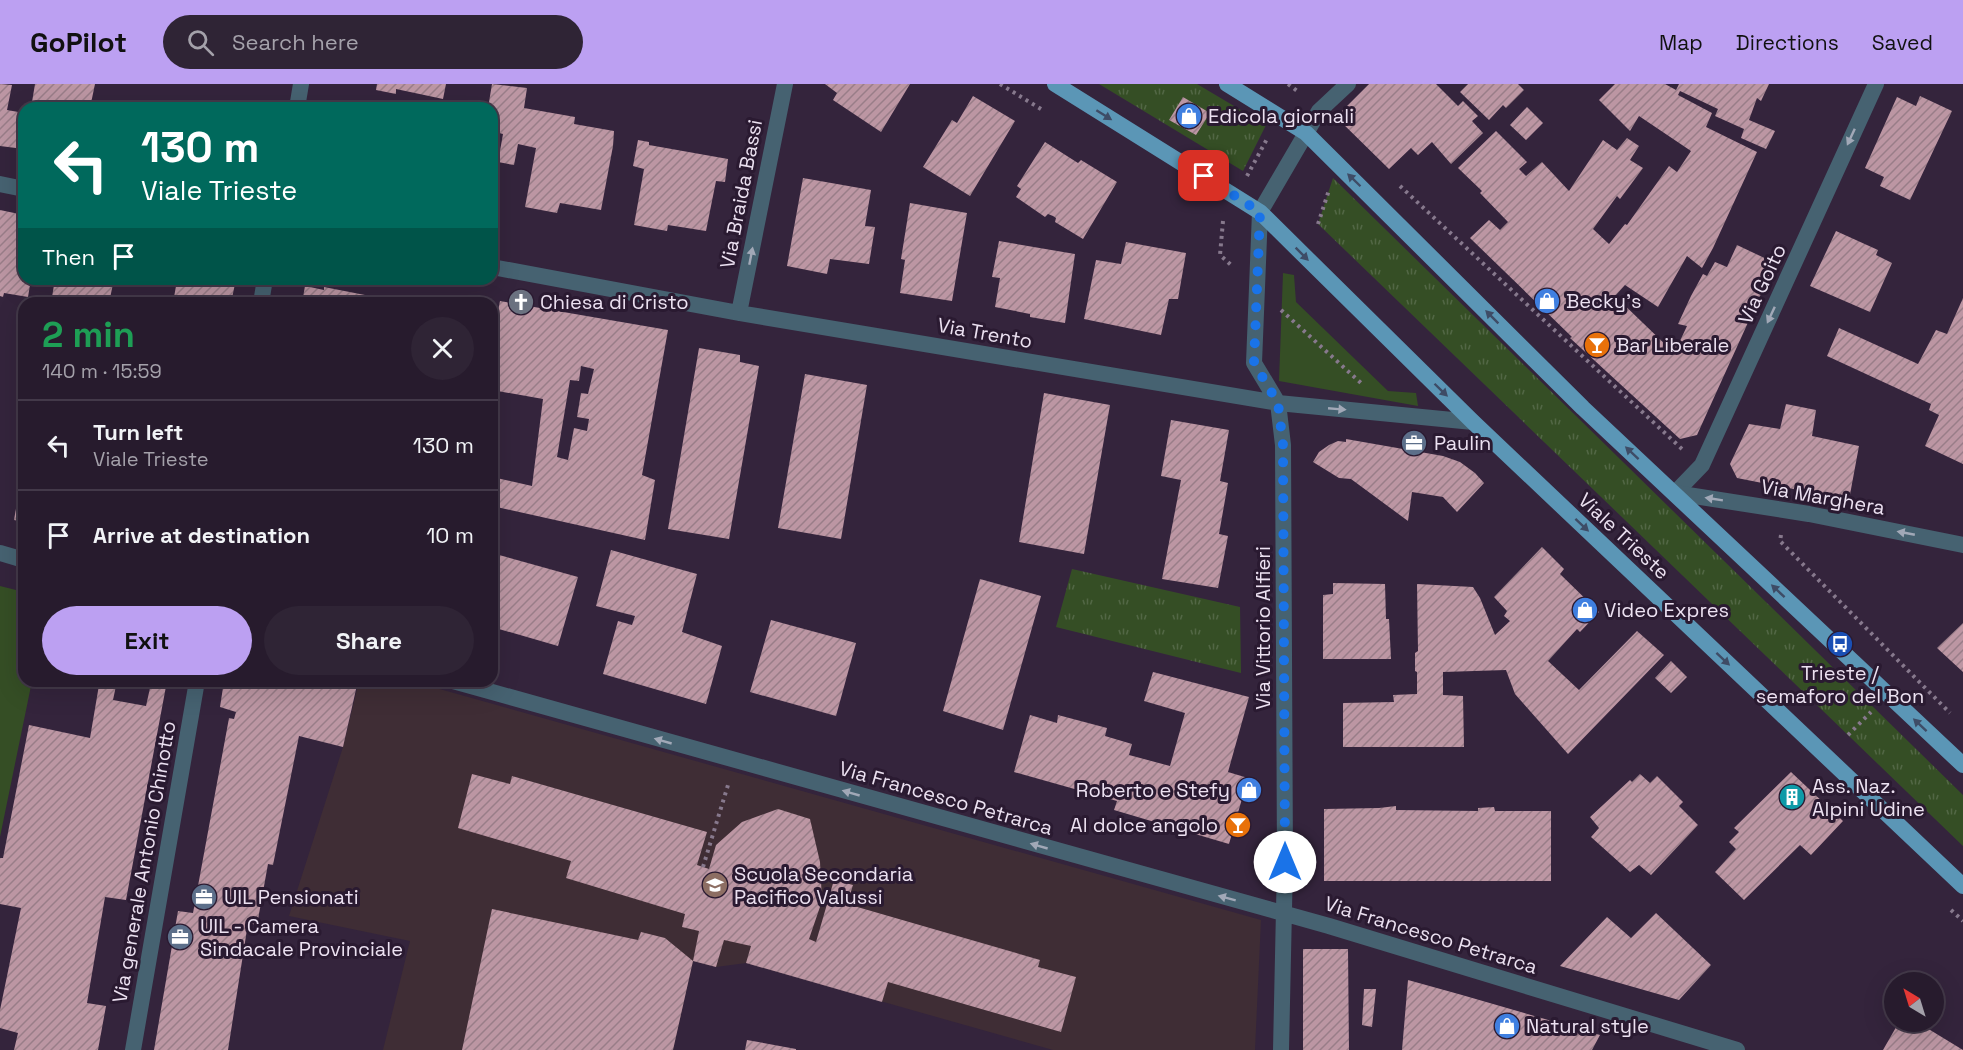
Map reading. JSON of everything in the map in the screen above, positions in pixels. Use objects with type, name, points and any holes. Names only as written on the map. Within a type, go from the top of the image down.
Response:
[{"type":"main road","name":"Viale Trieste","points":[[1054,84],[1260,212],[1473,422],[1963,886]]},
{"type":"main road","points":[[1227,84],[1306,133],[1583,408],[1963,765]]},
{"type":"street","points":[[298,102],[301,84]]},
{"type":"street","name":"Via Braida Bassi","points":[[739,313],[785,84]]},
{"type":"street","points":[[1260,212],[1319,111],[1348,84]]},
{"type":"street","name":"Via Goito","points":[[1675,493],[1702,465],[1876,84]]},
{"type":"street","points":[[0,184],[18,188]]},
{"type":"street","name":"Via Vittorio Alfieri","points":[[1260,212],[1254,363],[1278,403],[1283,445],[1285,850],[1281,1050]]},
{"type":"street","name":"Via Trento","points":[[498,268],[739,313],[1278,403],[1473,422]]},
{"type":"street","name":"Via Marghera","points":[[1675,493],[1809,514],[1963,545]]},
{"type":"street","points":[[0,553],[18,558]]},
{"type":"street","name":"Via generale Antonio Chinotto","points":[[133,1050],[196,687]]},
{"type":"street","name":"Via Francesco Petrarca","points":[[474,687],[1283,913],[1737,1050]]},
{"type":"path","points":[[1000,84],[1051,115]]},
{"type":"path","points":[[1288,84],[1296,89]]},
{"type":"path","points":[[1247,177],[1269,135]]},
{"type":"path","points":[[1398,184],[1676,444]]},
{"type":"path","points":[[1318,224],[1329,190]]},
{"type":"path","points":[[1213,214],[1223,221],[1220,255]]},
{"type":"path","points":[[1282,311],[1369,391]]},
{"type":"path","points":[[1782,531],[1780,541],[1955,718]]},
{"type":"path","points":[[1848,735],[1875,708]]},
{"type":"path","points":[[703,867],[728,788]]},
{"type":"shaded area","name":"Scuola Secondaria Pacifico Valussi","points":[[358,687],[432,687],[1261,920],[1255,1050],[1053,1050],[746,963],[716,967],[693,961],[673,1050],[383,1050],[410,941],[289,916],[343,747]]},
{"type":"green space","points":[[1099,84],[1197,84],[1266,125],[1243,171]]},
{"type":"green space","points":[[1333,178],[1963,795],[1963,846],[1318,224]]},
{"type":"green space","points":[[1283,273],[1294,275],[1296,302],[1388,391],[1416,393],[1418,406],[1279,381]]},
{"type":"green space","points":[[1072,569],[1240,607],[1241,673],[1056,627]]},
{"type":"green space","points":[[0,586],[18,590],[18,687],[31,687],[0,837]]},
{"type":"building","points":[[0,84],[12,85],[7,110],[18,112],[18,148],[0,146]]},
{"type":"building","points":[[35,84],[95,84],[91,102],[32,102]]},
{"type":"building","points":[[377,84],[446,84],[443,99],[396,89],[396,94],[376,90]]},
{"type":"building","points":[[492,84],[527,88],[524,108],[575,117],[574,124],[614,131],[601,210],[560,203],[557,213],[525,207],[536,148],[518,144],[514,165],[498,162],[503,134],[498,133],[498,102],[489,102]]},
{"type":"building","points":[[825,84],[910,84],[881,132],[833,100],[837,93]]},
{"type":"building","points":[[1369,84],[1436,84],[1458,106],[1463,101],[1478,116],[1472,121],[1483,133],[1451,164],[1432,142],[1418,155],[1411,148],[1389,169],[1336,117]]},
{"type":"building","points":[[1468,84],[1518,84],[1524,90],[1506,108],[1503,105],[1489,120],[1460,92]]},
{"type":"building","points":[[1615,84],[1665,84],[1676,90],[1679,84],[1769,84],[1761,101],[1757,98],[1749,120],[1775,131],[1766,149],[1741,138],[1744,129],[1715,116],[1718,109],[1680,91],[1678,95],[1712,113],[1706,127],[1757,152],[1702,268],[1687,256],[1658,307],[1625,285],[1615,296],[1671,350],[1679,343],[1687,326],[1678,324],[1691,296],[1703,274],[1707,276],[1715,262],[1727,267],[1737,245],[1775,263],[1697,435],[1680,439],[1570,338],[1572,337],[1470,238],[1489,220],[1500,230],[1508,222],[1480,193],[1482,191],[1458,168],[1496,131],[1527,162],[1519,169],[1526,176],[1542,162],[1569,191],[1603,140],[1617,150],[1627,138],[1639,146],[1630,160],[1643,168],[1620,199],[1617,196],[1593,229],[1609,244],[1625,224],[1627,225],[1669,166],[1677,172],[1691,151],[1639,116],[1630,131],[1599,100]]},
{"type":"building","points":[[973,96],[1015,121],[970,196],[923,167],[952,120],[957,123]]},
{"type":"building","points":[[1920,96],[1952,111],[1910,200],[1880,186],[1884,177],[1865,168],[1897,97],[1916,106]]},
{"type":"building","name":"Edicola giornali","points":[[1183,97],[1210,113],[1196,135],[1169,120]]},
{"type":"building","points":[[1527,107],[1543,123],[1526,140],[1510,125]]},
{"type":"building","points":[[638,140],[649,142],[649,145],[728,159],[725,182],[716,181],[706,231],[668,225],[667,231],[634,225],[644,169],[633,166]]},
{"type":"building","points":[[1045,142],[1078,163],[1081,160],[1117,182],[1083,239],[1055,222],[1056,218],[1053,216],[1048,214],[1045,217],[1016,197],[1021,189],[1017,186]]},
{"type":"building","points":[[803,178],[871,190],[865,226],[875,227],[869,264],[830,259],[827,274],[787,266]]},
{"type":"building","points":[[910,203],[967,213],[952,301],[900,293],[905,260],[901,259]]},
{"type":"building","points":[[0,210],[18,214],[18,285],[30,285],[28,297],[4,293],[3,297],[0,296]]},
{"type":"building","points":[[1836,231],[1878,250],[1876,255],[1892,263],[1870,312],[1810,286]]},
{"type":"building","points":[[999,241],[1075,254],[1065,323],[1030,317],[1030,314],[995,307],[1000,278],[992,277]]},
{"type":"building","points":[[1126,242],[1186,253],[1178,299],[1169,299],[1161,335],[1084,319],[1096,260],[1121,264]]},
{"type":"building","points":[[54,285],[113,285],[110,297],[52,297]]},
{"type":"building","points":[[171,285],[235,285],[232,297],[174,297],[176,286]]},
{"type":"building","points":[[305,286],[324,290],[324,287],[375,297],[303,297]]},
{"type":"building","points":[[1963,298],[1963,464],[1925,446],[1939,415],[1929,410],[1931,404],[1827,356],[1839,328],[1918,364],[1936,330],[1947,334]]},
{"type":"building","points":[[500,301],[668,330],[642,475],[655,480],[645,540],[498,507],[498,478],[532,486],[543,399],[498,391]],"holes":[[[581,366],[594,369],[588,394],[581,393],[577,417],[589,419],[587,431],[574,428],[568,460],[557,457],[570,380],[579,381]]]},
{"type":"building","points":[[699,348],[740,355],[740,362],[759,366],[729,539],[668,529]]},
{"type":"building","points":[[805,374],[867,385],[841,539],[778,528]]},
{"type":"building","points":[[1044,393],[1110,405],[1084,554],[1019,542]]},
{"type":"building","points":[[1786,404],[1816,410],[1812,436],[1859,446],[1849,500],[1737,478],[1730,464],[1749,424],[1780,429]]},
{"type":"building","points":[[1171,420],[1229,430],[1220,481],[1228,483],[1219,534],[1228,536],[1218,588],[1162,579],[1181,480],[1161,476]]},
{"type":"building","points":[[1346,439],[1443,456],[1460,462],[1484,483],[1457,512],[1443,497],[1412,492],[1408,521],[1351,479],[1339,478],[1313,462],[1319,452],[1329,445],[1338,441],[1346,442]]},
{"type":"building","points":[[18,497],[18,521],[14,520]]},
{"type":"building","points":[[1542,547],[1564,569],[1560,574],[1599,612],[1580,632],[1577,629],[1548,661],[1579,690],[1637,631],[1664,655],[1568,754],[1515,694],[1506,670],[1443,672],[1443,695],[1463,696],[1464,747],[1343,747],[1343,703],[1394,702],[1393,695],[1417,694],[1415,653],[1418,651],[1417,584],[1473,587],[1495,635],[1510,621],[1504,616],[1507,611],[1494,597]]},
{"type":"building","points":[[611,550],[697,574],[682,632],[722,646],[706,704],[603,674],[618,621],[632,625],[635,616],[596,606]]},
{"type":"building","points":[[498,555],[578,577],[558,646],[498,629]]},
{"type":"building","points":[[980,579],[1041,596],[1003,730],[943,711]]},
{"type":"building","points":[[1333,583],[1385,584],[1391,659],[1323,659],[1323,595],[1333,594]]},
{"type":"building","points":[[771,620],[856,643],[836,716],[750,692]]},
{"type":"building","points":[[1963,623],[1963,672],[1937,648]]},
{"type":"building","points":[[1671,661],[1687,677],[1671,693],[1655,678]]},
{"type":"building","points":[[1153,672],[1249,697],[1228,772],[1248,778],[1229,844],[1114,810],[1117,801],[1014,772],[1030,715],[1057,723],[1058,715],[1107,728],[1105,736],[1132,744],[1129,755],[1170,766],[1185,713],[1144,701]]},
{"type":"building","points":[[99,687],[116,687],[113,700],[146,706],[150,688],[147,687],[166,687],[126,900],[105,897],[87,1003],[106,1006],[98,1050],[14,1050],[18,1033],[0,1028],[0,1010],[21,908],[0,904],[0,858],[3,858],[29,725],[90,738]]},
{"type":"building","points":[[223,687],[357,687],[343,747],[299,736],[273,865],[268,864],[257,925],[248,923],[228,1050],[154,1050],[178,911],[193,913],[229,718],[234,719],[236,712],[220,707]]},
{"type":"building","name":"Ass. Naz. Alpini Udine","points":[[1791,772],[1843,821],[1811,855],[1800,845],[1744,900],[1715,872],[1736,849],[1729,842],[1739,832],[1734,828]]},
{"type":"building","points":[[472,774],[510,784],[512,776],[707,832],[697,865],[709,869],[716,845],[742,822],[778,809],[810,819],[820,862],[822,901],[809,939],[816,942],[834,880],[853,885],[847,904],[1040,960],[1038,967],[1076,977],[1061,1032],[888,982],[882,1002],[746,963],[751,946],[724,940],[716,967],[693,961],[699,931],[682,927],[685,914],[566,878],[571,861],[458,828]]},
{"type":"building","points":[[1640,774],[1650,783],[1657,776],[1683,802],[1679,806],[1698,825],[1651,875],[1639,865],[1630,872],[1591,837],[1599,828],[1590,817],[1630,780],[1632,782]]},
{"type":"building","points":[[1396,806],[1396,810],[1478,811],[1478,808],[1494,807],[1495,811],[1551,811],[1551,881],[1324,881],[1324,809]]},
{"type":"building","points":[[492,909],[638,940],[641,932],[665,938],[693,961],[673,1050],[462,1050]]},
{"type":"building","points":[[1656,913],[1711,965],[1679,1000],[1560,966],[1607,917],[1631,938]]},
{"type":"building","points":[[1303,949],[1348,949],[1349,1050],[1303,1050]]},
{"type":"building","points":[[1408,980],[1600,1035],[1592,1050],[1402,1050]]},
{"type":"building","points":[[1364,989],[1376,989],[1372,1027],[1362,1025]]},
{"type":"building","points":[[1893,1032],[1933,1032],[1963,1050],[1883,1050]]},
{"type":"building","points":[[747,1040],[796,1049],[796,1050],[745,1050]]},
{"type":"place","name":"Edicola giornali","points":[[1189,116]]},
{"type":"place","name":"Becky's","points":[[1547,301]]},
{"type":"place","name":"Chiesa di Cristo","points":[[521,302]]},
{"type":"place","name":"Bar Liberale","points":[[1597,345]]},
{"type":"place","name":"Paulin","points":[[1414,443]]},
{"type":"place","name":"Video Expres","points":[[1585,610]]},
{"type":"place","name":"Trieste / semaforo del Bon","points":[[1840,644]]},
{"type":"place","name":"Roberto e Stefy","points":[[1249,790]]},
{"type":"place","name":"Ass. Naz. Alpini Udine","points":[[1792,797]]},
{"type":"place","name":"Al dolce angolo","points":[[1238,825]]},
{"type":"place","name":"Scuola Secondaria Pacifico Valussi","points":[[715,885]]},
{"type":"place","name":"UIL Pensionati","points":[[204,897]]},
{"type":"place","name":"UIL - Camera Sindacale Provinciale","points":[[180,937]]},
{"type":"place","name":"Natural style","points":[[1507,1026]]},
{"type":"route","points":[[1204,176],[1260,212],[1254,363],[1278,403],[1283,445],[1285,862]]}]
